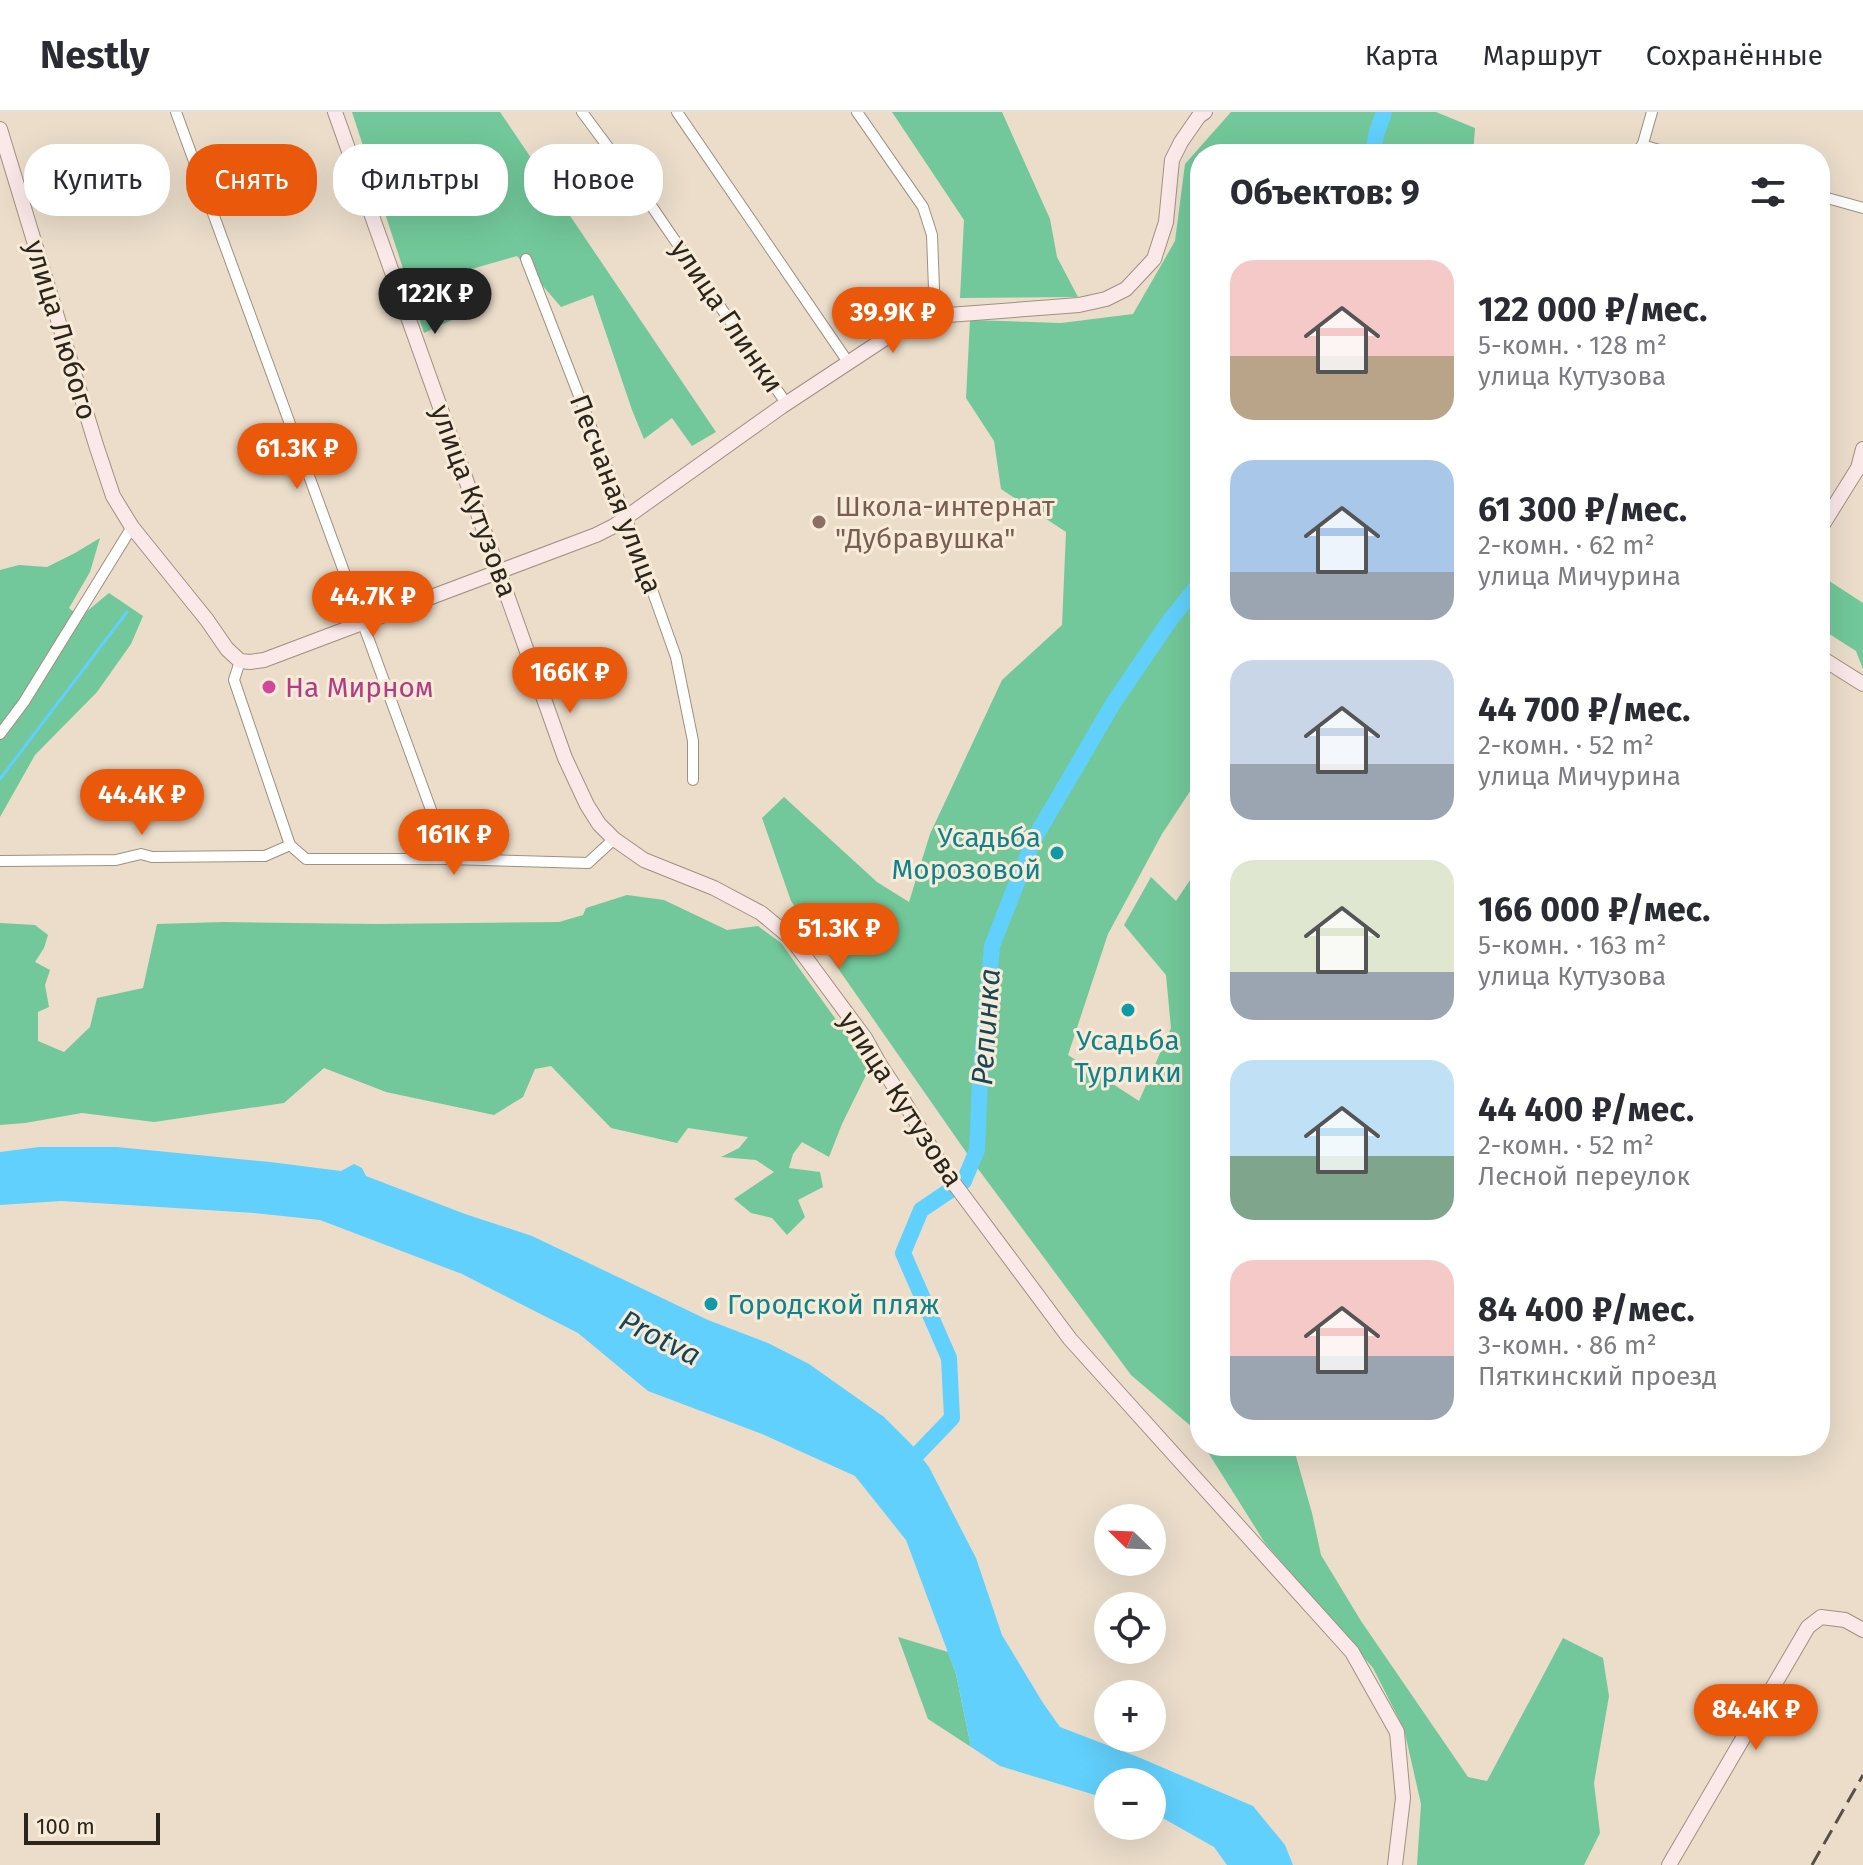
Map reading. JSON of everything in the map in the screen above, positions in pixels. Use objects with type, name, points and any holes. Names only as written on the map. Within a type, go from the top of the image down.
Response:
[{"type":"main road","name":"улица Кутузова","points":[[335,112],[565,758],[587,805],[599,824],[614,839],[644,860],[714,888],[761,913],[791,938],[865,1038],[966,1201],[1070,1339],[1352,1652],[1397,1732],[1403,1798],[1395,1865]]},
{"type":"main road","points":[[240,661],[264,660],[614,526],[786,403],[907,324],[935,316],[1079,305],[1106,299],[1126,289],[1154,259],[1166,222],[1172,160],[1181,142],[1205,112]]},
{"type":"main road","name":"улица Любого","points":[[0,129],[113,496],[132,527],[227,649],[240,661]]},
{"type":"main road","points":[[1830,514],[1860,470],[1863,449]]},
{"type":"main road","points":[[1830,663],[1863,684]]},
{"type":"main road","points":[[1669,1865],[1808,1627],[1821,1617],[1845,1620],[1863,1630]]},
{"type":"street","points":[[176,112],[449,859]]},
{"type":"street","name":"улица Глинки","points":[[582,112],[655,211],[786,403]]},
{"type":"street","points":[[677,112],[848,362]]},
{"type":"street","points":[[857,112],[923,207],[932,235],[935,316]]},
{"type":"street","points":[[1643,144],[1652,112]]},
{"type":"street","points":[[1830,199],[1863,208]]},
{"type":"street","name":"Песчаная улица","points":[[526,259],[626,517],[676,657],[693,741],[693,780]]},
{"type":"street","points":[[0,734],[24,702],[132,527]]},
{"type":"street","points":[[240,661],[234,680],[290,845],[306,859],[588,863],[614,839]]},
{"type":"street","points":[[0,861],[116,860],[141,854],[152,857],[248,857],[265,856],[290,845]]},
{"type":"green space","points":[[352,112],[500,112],[524,148],[524,216],[570,216],[716,432],[692,446],[672,418],[644,439],[593,295],[561,307],[517,256],[461,272],[475,309],[424,333],[386,216],[508,216],[508,144],[362,144]]},
{"type":"green space","points":[[892,112],[1002,112],[1050,219],[1057,257],[1078,297],[960,298],[964,220]]},
{"type":"green space","points":[[1231,112],[1436,112],[1475,128],[1474,144],[1203,144]]},
{"type":"green space","points":[[1190,158],[1190,791],[1162,834],[1108,934],[1068,1055],[1139,1101],[1171,1028],[1166,975],[1124,925],[1151,877],[1176,901],[1190,880],[1190,1425],[1131,1375],[973,1162],[791,901],[762,818],[784,797],[877,882],[909,902],[930,834],[1002,680],[1062,625],[1066,532],[1001,489],[994,441],[966,398],[970,320],[1061,323],[1133,314],[1175,241],[1185,164]]},
{"type":"green space","points":[[100,538],[90,572],[69,608],[80,617],[109,593],[143,616],[131,644],[97,692],[35,755],[0,817],[0,570],[19,565],[47,567]]},
{"type":"green space","points":[[1830,582],[1863,603],[1863,669],[1856,651],[1830,634]]},
{"type":"green space","points":[[627,895],[664,900],[727,930],[758,926],[781,943],[870,1067],[829,1157],[802,1142],[793,1154],[789,1168],[820,1172],[823,1187],[798,1200],[805,1217],[787,1235],[772,1218],[751,1213],[734,1199],[774,1172],[756,1160],[721,1157],[739,1148],[748,1137],[688,1128],[677,1143],[611,1128],[551,1066],[535,1069],[523,1097],[494,1115],[386,1092],[324,1068],[284,1103],[154,1122],[82,1113],[0,1125],[0,923],[35,925],[48,935],[35,962],[50,970],[45,985],[49,1007],[38,1012],[38,1041],[64,1052],[90,1027],[97,998],[143,988],[157,924],[559,922],[583,915],[586,908]]},
{"type":"green space","points":[[1210,1456],[1296,1456],[1321,1555],[1361,1621],[1468,1777],[1487,1781],[1563,1638],[1603,1658],[1609,1696],[1594,1783],[1600,1833],[1584,1865],[1417,1865],[1421,1804],[1404,1729],[1373,1668],[1265,1543]]},
{"type":"green space","points":[[898,1637],[948,1652],[956,1674],[971,1747],[928,1719]]},
{"type":"water","name":"Protva","points":[[39,1147],[117,1147],[341,1171],[354,1164],[362,1168],[366,1176],[532,1236],[708,1320],[768,1343],[809,1364],[884,1417],[929,1467],[976,1558],[1002,1635],[1060,1727],[1094,1740],[1094,1752],[1125,1752],[1164,1768],[1094,1768],[1094,1795],[1000,1766],[971,1747],[956,1674],[906,1540],[855,1476],[762,1434],[648,1391],[578,1333],[462,1274],[320,1220],[61,1201],[0,1205],[0,1152]]},
{"type":"water","points":[[1166,1769],[1253,1806],[1285,1845],[1293,1865],[1227,1865],[1214,1847],[1166,1820]]},
{"type":"waterway","name":"Репинка","points":[[1375,144],[1384,112]]},
{"type":"waterway","name":"Репинка","points":[[903,1469],[952,1418],[949,1358],[903,1253],[921,1210],[964,1181],[977,1150],[992,946],[1034,839],[1114,702],[1190,595]]},
{"type":"waterway","points":[[0,779],[127,612]]},
{"type":"railway","points":[[1812,1865],[1863,1775]]},
{"type":"place","name":"Школа-интернат \"Дубравушка\"","points":[[819,522]]},
{"type":"place","name":"На Мирном","points":[[269,687]]},
{"type":"place","name":"Усадьба Морозовой","points":[[1057,853]]},
{"type":"place","name":"Усадьба Турлики","points":[[1128,1010]]},
{"type":"place","name":"Городской пляж","points":[[711,1304]]}]
